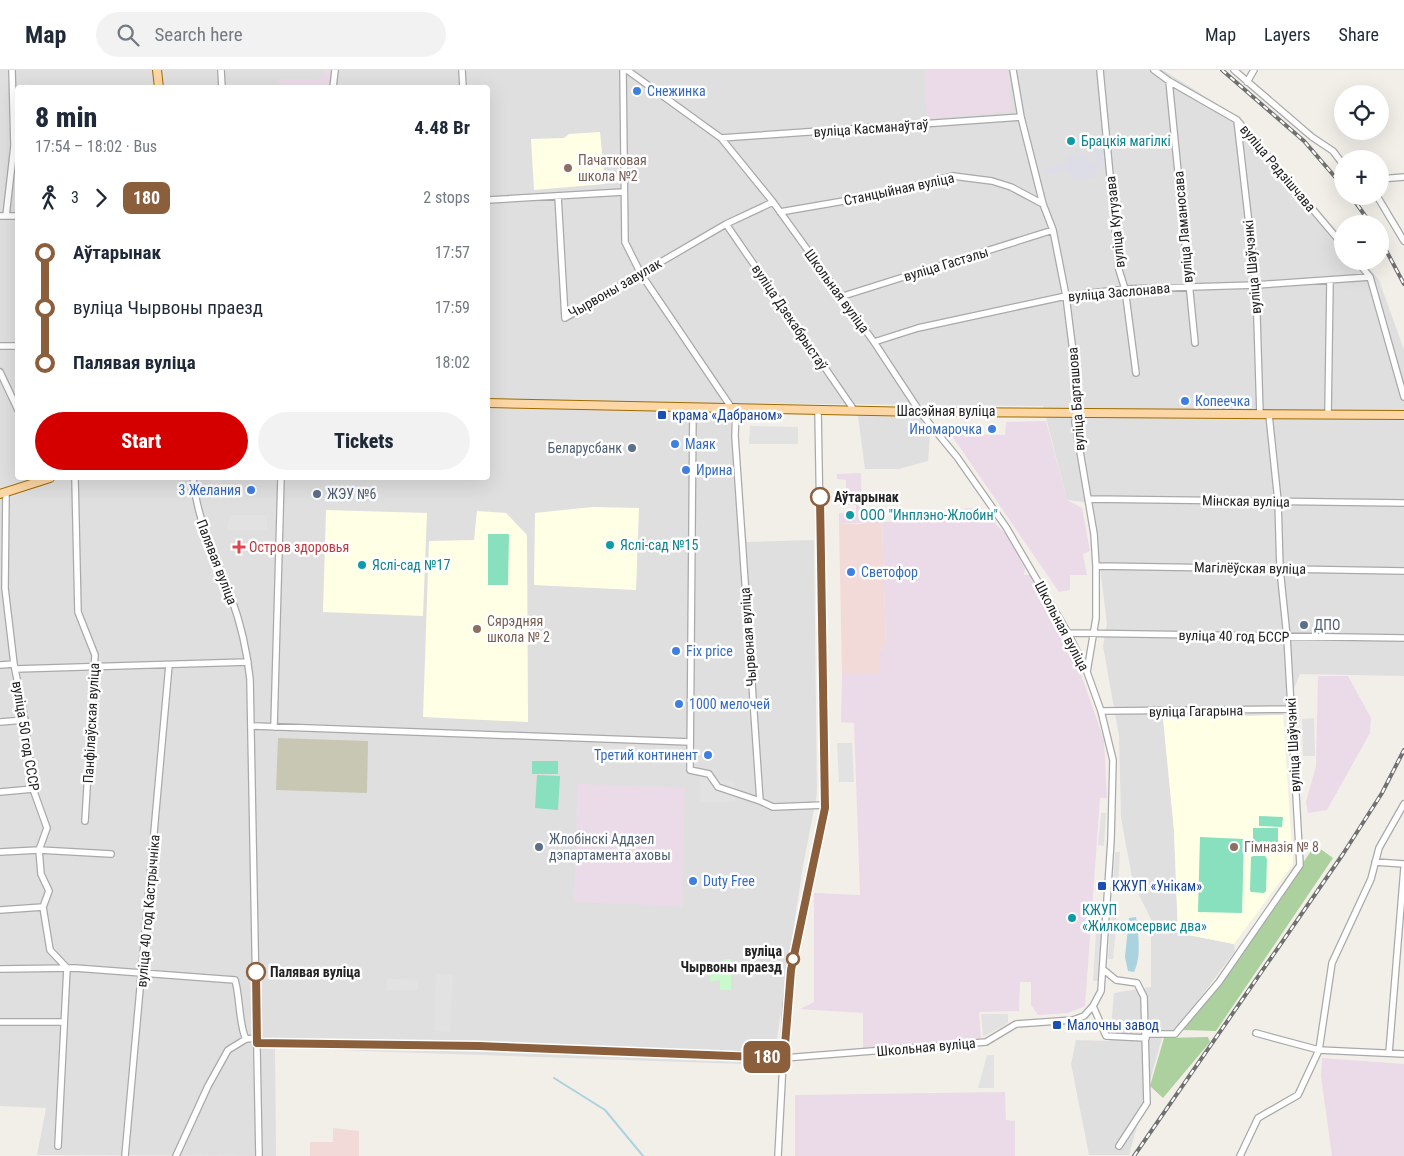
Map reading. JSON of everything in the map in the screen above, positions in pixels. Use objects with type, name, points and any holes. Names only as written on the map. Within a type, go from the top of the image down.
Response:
[{"type":"main road","points":[[158,70],[159,85]]},
{"type":"main road","name":"Шасэйная вуліца","points":[[490,403],[920,412],[1404,415]]},
{"type":"main road","points":[[3,493],[43,480]]},
{"type":"street","points":[[12,70],[15,127]]},
{"type":"street","points":[[221,70],[222,85]]},
{"type":"street","points":[[333,85],[335,70]]},
{"type":"street","points":[[462,70],[463,85]]},
{"type":"street","points":[[623,70],[625,242],[641,274],[734,407]]},
{"type":"street","name":"Школьная вуліца","points":[[257,1040],[479,1046],[784,1058],[969,1045],[992,1039],[1016,1024],[1073,1020],[1084,1016],[1094,1006],[1101,991],[1104,970],[1114,760],[1101,711],[1087,672],[1068,634],[1006,527],[957,457],[920,412],[874,342],[773,202],[721,138],[627,70]]},
{"type":"street","name":"вуліца Барташова","points":[[1013,70],[1021,117],[1043,204],[1053,230],[1066,296],[1077,384],[1076,434],[1088,499],[1096,566],[1096,618],[1087,672]]},
{"type":"street","name":"вуліца Кутузава","points":[[1100,70],[1119,270],[1125,289],[1136,373]]},
{"type":"street","name":"вуліца Радзішчава","points":[[1154,70],[1169,81],[1237,120],[1334,235]]},
{"type":"street","points":[[1234,70],[1312,137],[1334,152]]},
{"type":"street","points":[[1248,82],[1254,70]]},
{"type":"street","name":"вуліца Ламаносава","points":[[1169,81],[1195,343]]},
{"type":"street","name":"вуліца Касманаўтаў","points":[[721,138],[1021,117]]},
{"type":"street","name":"вуліца Шаўчэнкі","points":[[1237,120],[1256,285],[1260,414]]},
{"type":"street","points":[[3,216],[15,151]]},
{"type":"street","name":"Станцыйная вуліца","points":[[780,212],[867,197],[953,176],[992,181],[1011,187],[1043,204]]},
{"type":"street","points":[[1389,178],[1404,177]]},
{"type":"street","points":[[490,200],[623,192]]},
{"type":"street","name":"Чырвоны завулак","points":[[558,196],[565,318],[726,224],[773,202]]},
{"type":"street","points":[[1382,205],[1404,241]]},
{"type":"street","name":"вуліца Дзекабрыстаў","points":[[726,224],[854,410]]},
{"type":"street","name":"вуліца Гастэлы","points":[[840,297],[1053,230]]},
{"type":"street","points":[[1364,270],[1370,277],[1404,397]]},
{"type":"street","name":"вуліца Заслонава","points":[[874,342],[918,328],[1066,296],[1125,289],[1256,285],[1370,277]]},
{"type":"street","points":[[1328,414],[1330,280]]},
{"type":"street","points":[[0,346],[15,346]]},
{"type":"street","points":[[0,372],[15,404]]},
{"type":"street","points":[[694,407],[690,770],[710,774],[718,787],[773,807],[824,805]]},
{"type":"street","name":"Чырвоная вуліца","points":[[734,407],[760,801]]},
{"type":"street","points":[[778,1156],[791,970],[824,805],[818,410]]},
{"type":"street","name":"вуліца Шаўчэнкі","points":[[1146,1036],[1175,1034],[1219,982],[1300,865],[1287,637],[1280,569],[1278,501],[1269,415]]},
{"type":"street","name":"Панфілаўская вуліца","points":[[76,480],[78,612],[95,655],[85,821]]},
{"type":"street","name":"Палявая вуліца","points":[[192,480],[201,525],[232,598],[244,638],[248,662],[260,1156]]},
{"type":"street","points":[[274,727],[281,480]]},
{"type":"street","name":"вуліца 50 год СССР","points":[[3,493],[2,588],[14,667],[25,720],[33,789],[46,828],[39,850],[41,874],[49,891],[43,907],[50,950],[67,968]]},
{"type":"street","name":"Мінская вуліца","points":[[1088,499],[1404,503]]},
{"type":"street","name":"Магілёўская вуліца","points":[[1096,566],[1404,570]]},
{"type":"street","name":"вуліца 40 год БССР","points":[[1068,634],[1404,638]]},
{"type":"street","points":[[0,665],[14,667],[248,662]]},
{"type":"street","name":"вуліца 40 год Кастрычніка","points":[[125,1156],[143,973],[169,665]]},
{"type":"street","name":"вуліца Гагарына","points":[[1101,711],[1291,709]]},
{"type":"street","points":[[0,722],[25,720]]},
{"type":"street","points":[[251,726],[690,742]]},
{"type":"street","points":[[0,792],[33,789]]},
{"type":"street","points":[[1240,1156],[1258,1118],[1298,1095],[1319,1050],[1332,963],[1371,879],[1379,848],[1404,804]]},
{"type":"street","points":[[0,852],[39,850],[111,854]]},
{"type":"street","points":[[1375,862],[1404,864]]},
{"type":"street","points":[[1389,1053],[1404,868]]},
{"type":"street","points":[[0,910],[43,907]]},
{"type":"street","points":[[58,1146],[67,968]]},
{"type":"street","points":[[0,969],[67,968],[235,980],[240,996],[242,1033],[246,1039]]},
{"type":"street","points":[[1104,970],[1116,980],[1137,982],[1144,998],[1147,1103],[1119,1146]]},
{"type":"street","points":[[1094,1006],[1106,1036],[1146,1036]]},
{"type":"street","points":[[0,1022],[64,1022]]},
{"type":"street","points":[[1256,1033],[1319,1050],[1404,1054]]},
{"type":"street","points":[[176,1156],[208,1086],[228,1050],[246,1039],[257,1040]]},
{"type":"shaded area","points":[[0,70],[1163,70],[1241,119],[1334,228],[1334,270],[1371,270],[1379,280],[1404,350],[1404,676],[1300,674],[1283,715],[1163,718],[1174,830],[1178,933],[1234,944],[1235,951],[1177,1029],[1162,1038],[1129,1155],[1089,1155],[1071,1064],[1076,1040],[1110,1041],[1114,993],[1151,987],[1151,919],[1133,883],[1121,818],[1119,736],[1103,646],[1107,624],[1092,503],[1067,500],[1043,406],[721,403],[730,418],[747,542],[814,540],[817,794],[803,866],[773,1065],[275,1048],[276,1156],[37,1155],[46,1108],[0,1106]]},
{"type":"shaded area","points":[[325,70],[335,70],[331,85],[278,85],[279,79],[319,79],[323,77]]},
{"type":"shaded area","points":[[925,70],[1008,70],[1012,111],[927,119]]},
{"type":"shaded area","name":"Пачатковая школа №2","points":[[600,132],[605,184],[534,190],[531,139],[564,138],[569,134]]},
{"type":"shaded area","points":[[1102,140],[1103,168],[1096,169],[1097,178],[1076,179],[1067,171],[1047,175],[1046,168],[1066,164],[1067,157],[1072,153],[1074,156],[1086,154],[1087,158],[1095,164],[1093,141]]},
{"type":"shaded area","points":[[858,416],[920,417],[930,435],[928,461],[899,469],[865,469]]},
{"type":"shaded area","points":[[1046,421],[1067,500],[1082,508],[1090,551],[1083,554],[1087,575],[1070,575],[1070,590],[1059,592],[950,433],[953,424],[973,423],[974,434],[1005,435],[1006,422]]},
{"type":"shaded area","points":[[750,426],[798,427],[798,444],[749,444]]},
{"type":"shaded area","points":[[861,473],[862,518],[882,517],[882,522],[839,524],[839,513],[856,512],[856,505],[839,505],[839,498],[846,498],[846,480],[837,479],[837,474]]},
{"type":"shaded area","points":[[205,480],[223,480],[222,500],[211,499],[211,481]]},
{"type":"shaded area","points":[[592,507],[639,508],[636,590],[534,585],[535,513]]},
{"type":"shaded area","points":[[979,508],[1005,533],[1025,568],[1024,575],[1031,575],[1076,660],[1104,740],[1107,798],[1100,798],[1085,1006],[1068,1013],[1038,1015],[1031,1005],[1031,982],[1020,982],[1019,1011],[979,1012],[981,1038],[863,1048],[863,1013],[800,1009],[814,1002],[814,893],[860,895],[854,723],[841,722],[842,674],[880,673],[880,650],[886,646],[882,522],[952,520],[952,509]]},
{"type":"shaded area","points":[[326,510],[427,513],[423,616],[323,612]]},
{"type":"shaded area","name":"Сярэдняя школа № 2","points":[[477,511],[506,513],[527,535],[528,722],[423,717],[429,541],[474,540]]},
{"type":"shaded area","points":[[230,515],[267,515],[267,530],[227,530]]},
{"type":"shaded area","points":[[861,522],[882,522],[886,646],[880,650],[880,674],[842,674],[839,524],[861,524]]},
{"type":"shaded area","points":[[1318,676],[1348,676],[1371,718],[1370,733],[1327,810],[1308,813],[1306,802],[1316,766]]},
{"type":"shaded area","name":"Гімназія № 8","points":[[1283,715],[1293,864],[1234,944],[1178,933],[1174,830],[1163,718]]},
{"type":"shaded area","points":[[1314,718],[1315,756],[1303,756],[1302,719]]},
{"type":"shaded area","points":[[278,738],[368,741],[367,793],[276,790]]},
{"type":"shaded area","points":[[837,743],[852,743],[854,782],[839,782]]},
{"type":"shaded area","points":[[605,746],[679,748],[678,755],[605,753]]},
{"type":"shaded area","points":[[700,777],[735,782],[735,802],[700,802]]},
{"type":"shaded area","points":[[578,784],[685,788],[682,906],[574,902]]},
{"type":"shaded area","points":[[1101,813],[1106,813],[1104,846],[1098,845]]},
{"type":"shaded area","points":[[1115,852],[1120,852],[1118,891],[1112,891]]},
{"type":"shaded area","points":[[1112,905],[1118,906],[1113,959],[1108,959]]},
{"type":"shaded area","points":[[1097,916],[1102,917],[1099,981],[1093,981]]},
{"type":"shaded area","points":[[436,974],[453,975],[450,1032],[434,1031]]},
{"type":"shaded area","points":[[387,979],[418,980],[418,990],[387,990]]},
{"type":"shaded area","points":[[981,1014],[1008,1014],[1008,1023],[983,1037]]},
{"type":"shaded area","points":[[987,1055],[994,1055],[994,1088],[978,1088]]},
{"type":"shaded area","points":[[1322,1058],[1404,1064],[1404,1156],[1332,1156],[1321,1076]]},
{"type":"shaded area","points":[[1005,1092],[1006,1120],[1015,1121],[1015,1156],[795,1156],[795,1095]]},
{"type":"shaded area","points":[[333,1128],[359,1131],[359,1156],[310,1156],[310,1142],[333,1142]]},
{"type":"green space","points":[[488,534],[509,534],[508,585],[488,585]]},
{"type":"green space","points":[[532,761],[558,761],[558,774],[532,774]]},
{"type":"green space","points":[[537,775],[560,776],[558,810],[535,808]]},
{"type":"green space","points":[[1259,816],[1283,817],[1282,827],[1259,826]]},
{"type":"green space","points":[[1253,828],[1278,828],[1278,842],[1253,842]]},
{"type":"green space","points":[[1200,837],[1244,839],[1242,913],[1198,912]]},
{"type":"green space","points":[[1315,845],[1333,858],[1216,1031],[1182,1030],[1222,983]]},
{"type":"green space","points":[[1265,856],[1267,859],[1266,891],[1264,893],[1251,892],[1250,890],[1251,857]]},
{"type":"green space","points":[[724,959],[731,959],[731,990],[720,990],[720,980],[710,981],[710,963],[723,963]]},
{"type":"green space","points":[[1208,1037],[1210,1042],[1163,1098],[1150,1086],[1164,1038]]},
{"type":"water","points":[[1136,917],[1139,952],[1134,972],[1128,971],[1125,957],[1129,918]]},
{"type":"waterway","points":[[554,1078],[605,1110],[643,1156]]},
{"type":"railway","points":[[1222,70],[1304,141],[1334,176]]},
{"type":"railway","points":[[1357,205],[1365,215]]},
{"type":"railway","points":[[1389,256],[1404,284]]},
{"type":"railway","points":[[1134,1156],[1343,854],[1382,793],[1404,750]]},
{"type":"bus line","name":"180","points":[[256,972],[257,1043],[479,1046],[784,1058],[786,1006],[791,970],[825,808],[821,671],[820,497]]},
{"type":"place","name":"Снежинка","points":[[637,91]]},
{"type":"place","name":"Брацкія магілкі","points":[[1071,141]]},
{"type":"place","name":"Пачатковая школа №2","points":[[568,168]]},
{"type":"place","name":"Копеечка","points":[[1185,401]]},
{"type":"place","name":"крама «Дабраном»","points":[[662,415]]},
{"type":"place","name":"Иномарочка","points":[[992,429]]},
{"type":"place","name":"Маяк","points":[[675,444]]},
{"type":"place","name":"Беларусбанк","points":[[632,448]]},
{"type":"place","name":"Ирина","points":[[686,470]]},
{"type":"place","name":"3 Желания","points":[[251,490]]},
{"type":"place","name":"ЖЭУ №6","points":[[317,494]]},
{"type":"place","name":"Аўтарынак","points":[[820,497]]},
{"type":"place","name":"ООО \"Инплэно-Жлобин\"","points":[[850,515]]},
{"type":"place","name":"Яслі-сад №15","points":[[610,545]]},
{"type":"place","name":"Остров здоровья","points":[[239,547]]},
{"type":"place","name":"Яслі-сад №17","points":[[362,565]]},
{"type":"place","name":"Светофор","points":[[851,572]]},
{"type":"place","name":"ДПО","points":[[1304,625]]},
{"type":"place","name":"Сярэдняя школа № 2","points":[[477,629]]},
{"type":"place","name":"Fix price","points":[[676,651]]},
{"type":"place","name":"1000 мелочей","points":[[679,704]]},
{"type":"place","name":"Третий континент","points":[[708,755]]},
{"type":"place","name":"Жлобінскі Аддзел дэпартамента аховы","points":[[539,847]]},
{"type":"place","name":"Гімназія № 8","points":[[1234,847]]},
{"type":"place","name":"Duty Free","points":[[693,881]]},
{"type":"place","name":"КЖУП «Унікам»","points":[[1102,886]]},
{"type":"place","name":"КЖУП «Жилкомсервис два»","points":[[1072,918]]},
{"type":"place","name":"вуліца Чырвоны праезд","points":[[793,959]]},
{"type":"place","name":"Палявая вуліца","points":[[256,972]]},
{"type":"place","name":"Малочны завод","points":[[1057,1025]]}]
